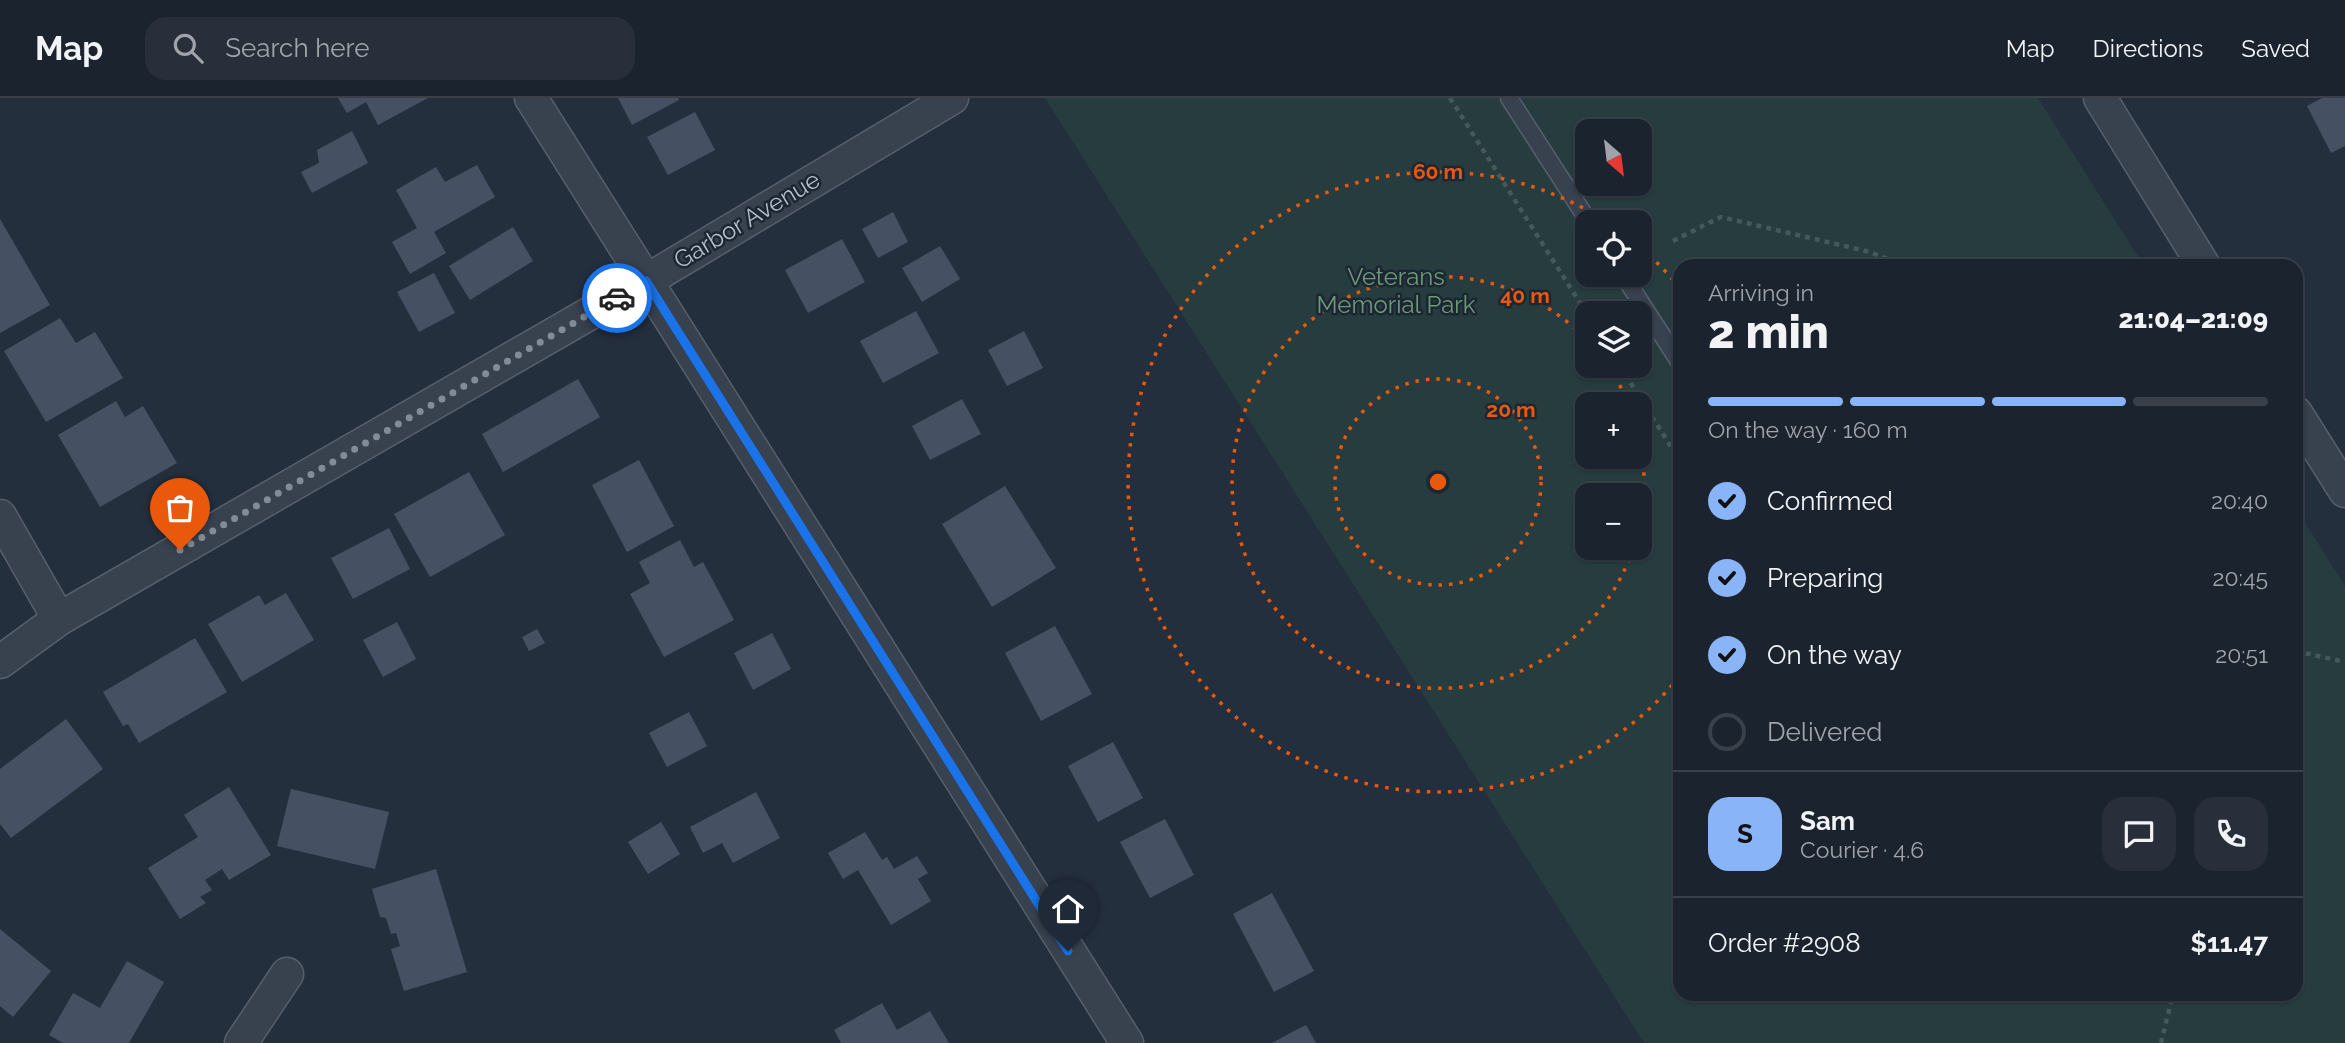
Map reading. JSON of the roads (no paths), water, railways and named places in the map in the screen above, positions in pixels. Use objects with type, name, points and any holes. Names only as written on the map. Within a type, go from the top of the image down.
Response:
[{"type":"street","points":[[531,98],[1126,1043]]},
{"type":"street","name":"Garbor Avenue","points":[[0,662],[59,619],[646,281],[952,98]]},
{"type":"street","points":[[2100,98],[2200,259]]},
{"type":"street","points":[[2303,424],[2345,491]]},
{"type":"street","points":[[0,516],[59,619]]},
{"type":"street","points":[[242,1043],[287,974]]},
{"type":"lane","points":[[1509,98],[1581,210]]},
{"type":"lane","points":[[1631,287],[1673,352]]},
{"type":"park label","name":"Veterans Memorial Park","points":[[1396,291]]}]
